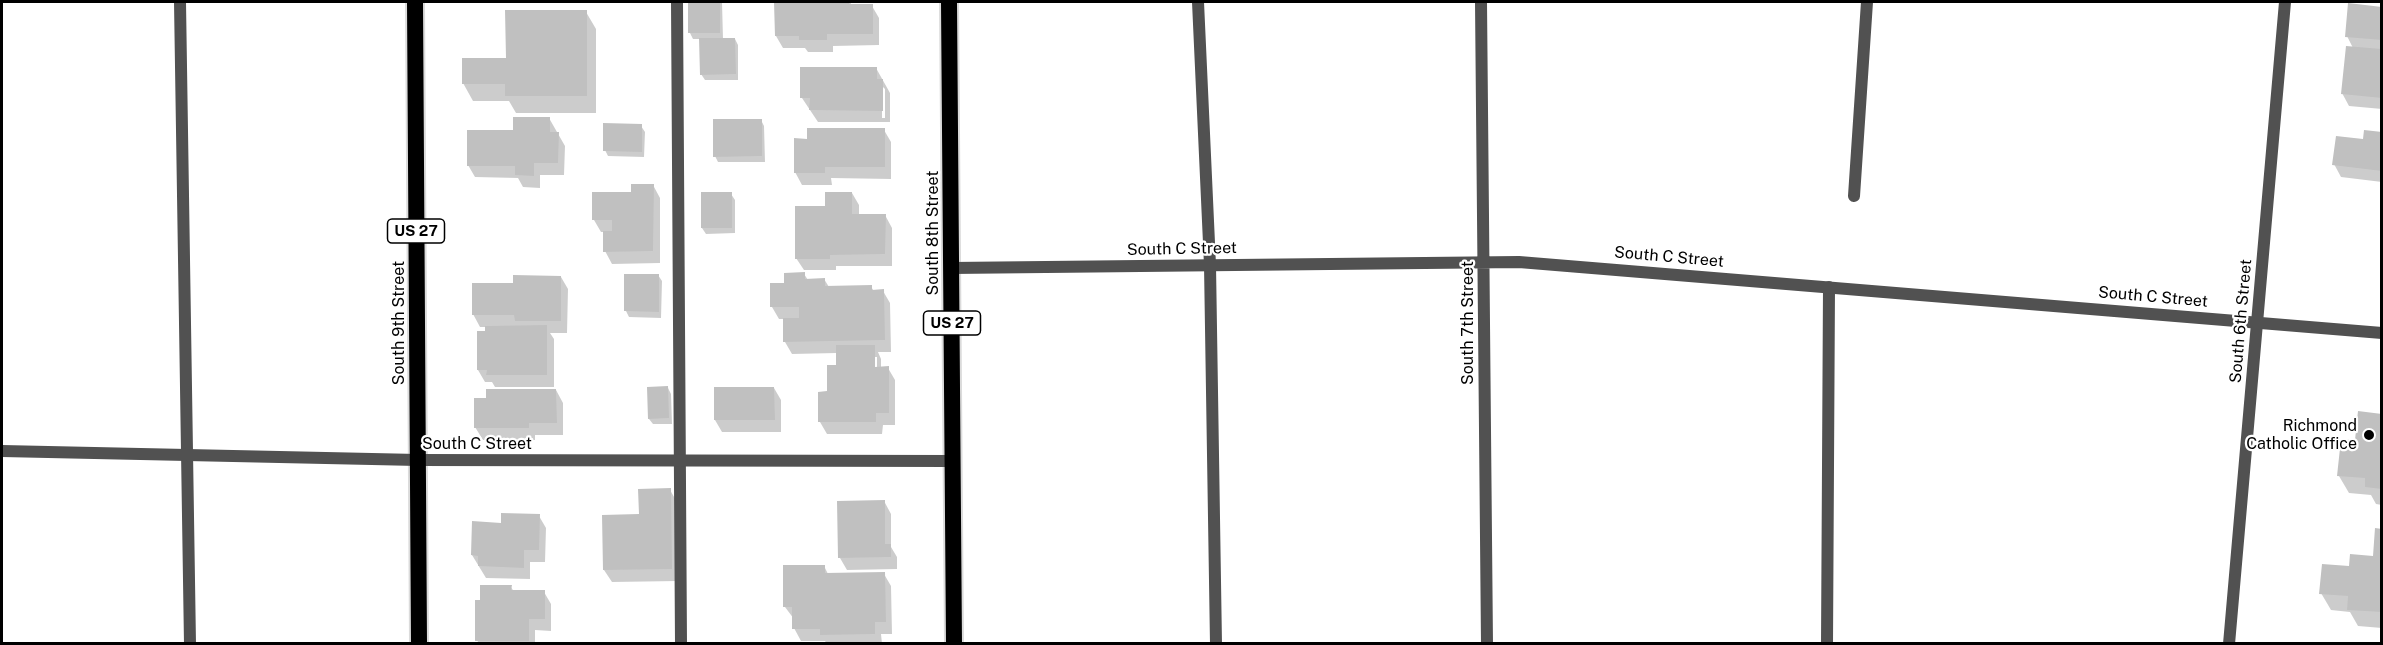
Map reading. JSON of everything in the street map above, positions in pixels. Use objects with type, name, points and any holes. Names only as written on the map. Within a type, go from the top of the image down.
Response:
[{"type":"highway","name":"South 9th Street","points":[[415,2],[419,644]]},
{"type":"highway","name":"South 8th Street","points":[[949,2],[954,644]]},
{"type":"street","points":[[180,2],[190,644]]},
{"type":"street","points":[[677,2],[681,644]]},
{"type":"street","points":[[1198,2],[1210,265],[1216,644]]},
{"type":"street","name":"South 7th Street","points":[[1481,2],[1487,644]]},
{"type":"street","points":[[1854,196],[1867,2]]},
{"type":"street","name":"South 6th Street","points":[[2229,644],[2285,2]]},
{"type":"street","name":"South C Street","points":[[951,268],[1519,262],[2382,333]]},
{"type":"street","points":[[1827,644],[1829,287]]},
{"type":"street","name":"South C Street","points":[[2,451],[418,460],[952,461]]},
{"type":"building","points":[[688,2],[720,2],[720,33],[688,33]]},
{"type":"building","points":[[774,2],[873,4],[873,34],[827,34],[827,40],[799,40],[799,36],[775,36]]},
{"type":"building","points":[[2348,3],[2382,7],[2382,40],[2345,37]]},
{"type":"building","points":[[505,10],[587,10],[587,96],[505,96],[505,84],[462,84],[462,58],[506,58]]},
{"type":"building","points":[[699,38],[735,38],[736,74],[700,75]]},
{"type":"building","points":[[2346,46],[2382,49],[2382,98],[2341,94]]},
{"type":"building","points":[[800,67],[877,67],[877,79],[883,79],[883,111],[809,110],[810,98],[800,98]]},
{"type":"building","points":[[513,117],[550,117],[550,132],[559,132],[558,163],[534,163],[534,176],[515,175],[515,166],[467,166],[467,130],[513,130]]},
{"type":"building","points":[[713,119],[762,119],[762,156],[713,157]]},
{"type":"building","points":[[603,123],[642,124],[642,152],[603,151]]},
{"type":"building","points":[[807,128],[885,128],[885,167],[825,167],[825,173],[794,173],[794,138],[807,139]]},
{"type":"building","points":[[2364,130],[2382,132],[2382,171],[2332,165],[2336,136],[2363,139]]},
{"type":"building","points":[[631,184],[654,184],[653,251],[603,252],[603,231],[612,231],[612,220],[592,220],[592,192],[631,192]]},
{"type":"building","points":[[701,192],[732,192],[732,228],[701,228]]},
{"type":"building","points":[[825,192],[852,192],[852,214],[886,214],[885,254],[830,255],[830,259],[795,259],[795,206],[825,206]]},
{"type":"building","points":[[805,272],[805,279],[825,278],[825,286],[872,285],[872,290],[884,289],[885,340],[783,342],[783,318],[799,318],[799,307],[770,307],[770,283],[784,283],[784,273]]},
{"type":"building","points":[[624,274],[659,274],[659,312],[624,311]]},
{"type":"building","points":[[513,275],[561,276],[561,321],[515,321],[514,315],[472,315],[472,283],[513,283]]},
{"type":"building","points":[[547,325],[547,375],[486,375],[487,370],[477,370],[477,331],[485,331],[485,326]]},
{"type":"building","points":[[836,345],[875,345],[875,367],[889,366],[889,413],[876,413],[876,422],[818,422],[818,392],[827,391],[827,365],[836,365]]},
{"type":"building","points":[[668,386],[669,418],[648,419],[647,387]]},
{"type":"building","points":[[714,387],[774,387],[775,420],[714,420]]},
{"type":"building","points":[[486,389],[556,389],[557,423],[529,423],[529,428],[474,428],[474,398],[486,398]]},
{"type":"building","points":[[2358,411],[2382,414],[2382,489],[2365,487],[2365,478],[2337,476],[2341,439],[2355,440]]},
{"type":"building","points":[[671,488],[672,569],[603,570],[602,515],[639,514],[638,489]]},
{"type":"building","points":[[885,500],[885,544],[891,544],[891,557],[838,558],[837,501]]},
{"type":"building","points":[[501,513],[540,514],[539,550],[524,550],[524,568],[478,566],[478,556],[471,555],[472,521],[501,523]]},
{"type":"building","points":[[2375,528],[2382,529],[2382,612],[2347,610],[2348,596],[2319,594],[2322,564],[2349,566],[2350,554],[2373,556]]},
{"type":"building","points":[[783,565],[825,565],[825,573],[885,572],[886,622],[875,622],[875,634],[820,635],[820,629],[792,629],[792,607],[783,607]]},
{"type":"building","points":[[480,585],[512,585],[511,590],[545,590],[545,619],[529,619],[529,641],[475,641],[475,600],[480,600]]},
{"type":"place","name":"Richmond Catholic Office","points":[[2369,435]]}]
